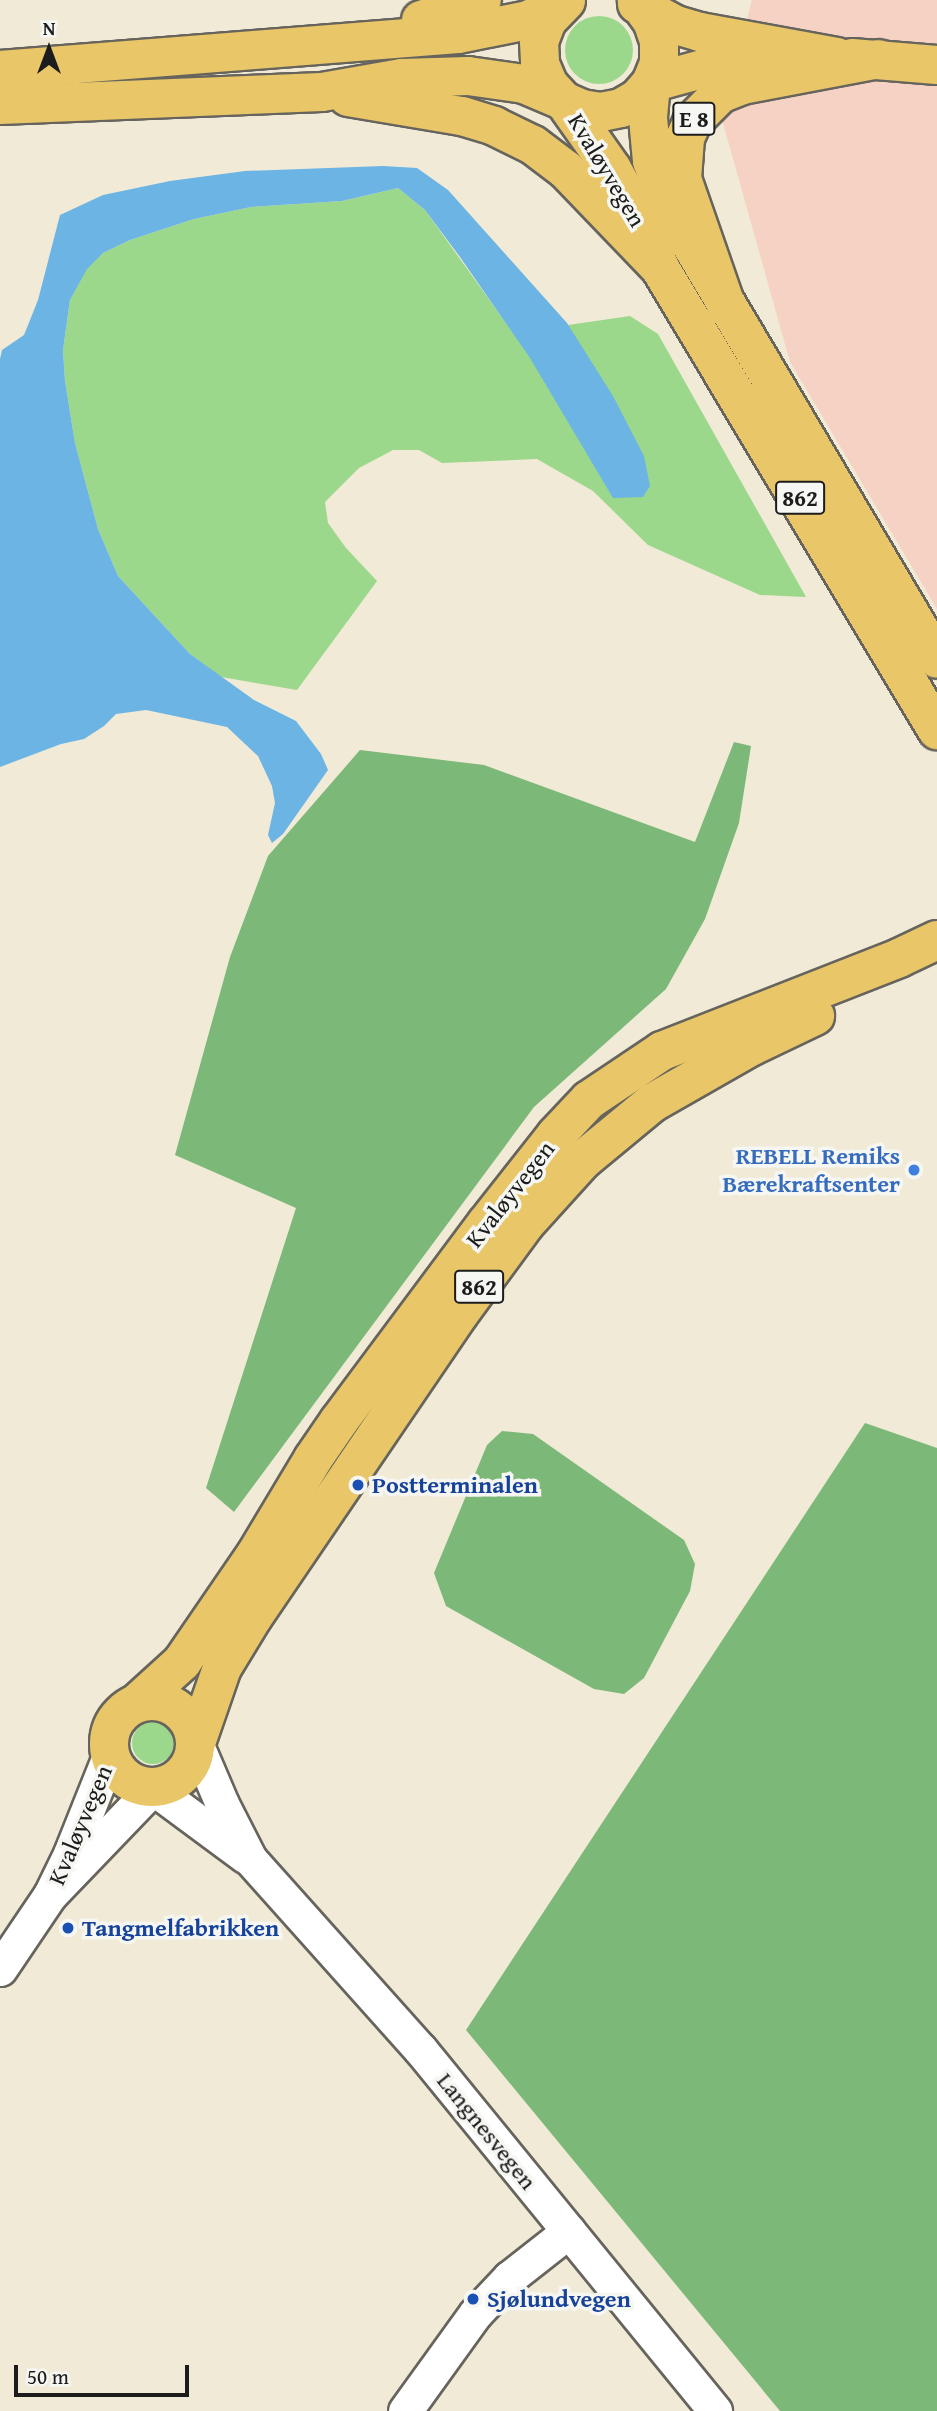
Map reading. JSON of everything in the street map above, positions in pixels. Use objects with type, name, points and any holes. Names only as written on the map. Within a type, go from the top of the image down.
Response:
[{"type":"main road","points":[[355,43],[482,0]]},
{"type":"main road","points":[[0,70],[355,43],[496,28],[528,20],[564,1]]},
{"type":"main road","points":[[564,1],[547,21],[540,42],[540,64],[544,74],[549,85],[564,100]]},
{"type":"main road","name":"E 8","points":[[564,100],[582,109],[601,112],[621,108],[638,98],[651,83],[659,63],[659,41],[652,21],[635,2]]},
{"type":"main road","name":"E 8","points":[[635,2],[676,24],[700,32],[762,40],[836,57]]},
{"type":"main road","name":"E 8","points":[[651,83],[706,68],[836,57],[937,65]]},
{"type":"main road","name":"E 8","points":[[727,308],[682,179],[683,147],[692,122],[720,94],[742,85],[879,59]]},
{"type":"main road","name":"Kvaløyvegen","points":[[0,105],[322,92],[402,78],[468,76],[524,84],[564,100],[612,169],[638,216],[660,268],[937,730]]},
{"type":"main road","name":"Kvaløyvegen","points":[[651,83],[649,136],[657,182],[727,308],[937,659]]},
{"type":"main road","name":"E 8","points":[[322,92],[461,116],[495,126],[533,145],[566,170],[660,268]]},
{"type":"main road","name":"862","points":[[899,958],[937,918]]},
{"type":"main road","name":"Kvaløyvegen","points":[[137,1703],[182,1662],[256,1554],[339,1421],[486,1224],[556,1135],[589,1100],[662,1051],[899,958],[937,940]]},
{"type":"main road","name":"Kvaløyvegen","points":[[196,1743],[222,1668],[253,1617],[459,1314],[525,1224],[583,1160],[652,1102],[685,1081],[752,1046],[937,963]]},
{"type":"main road","points":[[137,1703],[149,1701],[172,1705],[189,1721],[196,1743]]},
{"type":"main road","name":"862","points":[[110,1754],[110,1734],[114,1724],[128,1708],[137,1703]]},
{"type":"main road","name":"862","points":[[153,1788],[179,1779],[194,1757],[196,1743]]},
{"type":"main road","points":[[110,1754],[121,1775],[130,1782],[153,1788]]},
{"type":"street","name":"Langnesvegen","points":[[196,1743],[222,1804],[250,1859]]},
{"type":"street","name":"Kvaløyvegen","points":[[0,1969],[50,1895],[77,1837],[110,1754]]},
{"type":"street","name":"Langnesvegen","points":[[153,1788],[250,1859],[420,2049],[569,2231],[702,2405]]},
{"type":"street","name":"Kvaløyvegen","points":[[50,1895],[153,1788]]},
{"type":"street","points":[[405,2411],[475,2314],[509,2278],[569,2231]]},
{"type":"shaded area","points":[[752,0],[937,0],[937,609],[790,362],[721,116]]},
{"type":"green space","points":[[592,16],[606,16],[618,21],[628,31],[633,50],[628,69],[618,79],[606,84],[592,84],[580,79],[570,69],[565,57],[565,43],[570,31],[580,21]]},
{"type":"green space","points":[[398,188],[425,210],[513,333],[630,316],[658,334],[806,597],[760,595],[648,545],[593,491],[537,459],[442,463],[419,450],[393,450],[359,468],[325,502],[328,523],[346,548],[377,581],[297,690],[221,677],[190,654],[118,576],[98,529],[75,443],[65,381],[63,350],[70,300],[87,268],[103,253],[130,240],[194,219],[251,207],[342,201]]},
{"type":"green space","points":[[734,742],[751,746],[739,823],[705,919],[666,989],[534,1107],[234,1512],[206,1488],[296,1208],[175,1155],[230,957],[268,856],[360,750],[484,765],[695,842]]},
{"type":"green space","points":[[865,1423],[937,1448],[937,2411],[780,2411],[466,2030]]},
{"type":"green space","points":[[502,1431],[533,1434],[684,1540],[695,1564],[690,1591],[644,1678],[624,1694],[594,1689],[446,1606],[434,1573],[487,1445]]},
{"type":"green space","points":[[153,1722],[168,1728],[174,1743],[168,1758],[153,1764],[138,1758],[132,1743],[138,1728]]},
{"type":"water","points":[[383,166],[417,168],[448,190],[567,323],[613,396],[644,456],[650,486],[643,497],[613,498],[530,358],[460,257],[425,210],[398,188],[342,201],[251,207],[194,219],[130,240],[103,253],[87,269],[70,300],[63,350],[75,443],[98,529],[118,576],[190,654],[254,700],[296,721],[321,754],[328,770],[283,834],[272,843],[268,835],[275,803],[272,786],[258,756],[227,727],[146,710],[116,714],[84,739],[61,744],[0,767],[0,359],[2,350],[24,335],[38,300],[60,215],[103,195],[170,181],[245,171]]},
{"type":"place","name":"REBELL Remiks Bærekraftsenter","points":[[914,1170]]},
{"type":"place","name":"Postterminalen","points":[[358,1485]]},
{"type":"place","name":"Tangmelfabrikken","points":[[68,1928]]},
{"type":"place","name":"Sjølundvegen","points":[[473,2299]]}]
